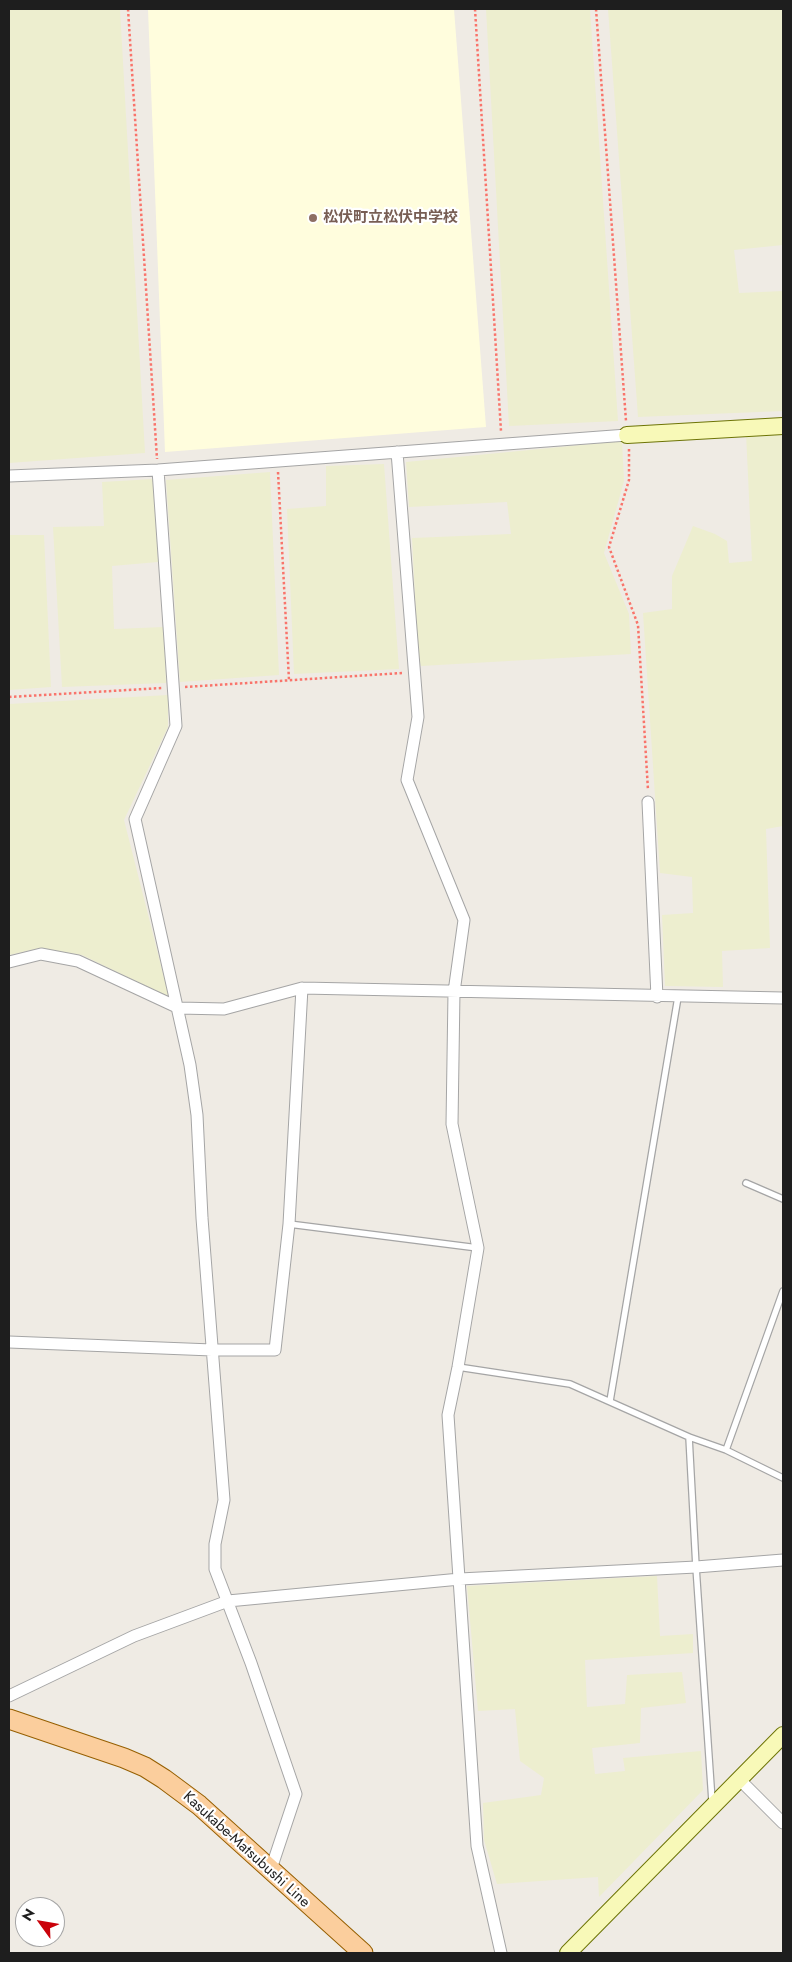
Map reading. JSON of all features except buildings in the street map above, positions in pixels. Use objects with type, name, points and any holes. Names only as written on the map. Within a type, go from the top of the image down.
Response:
[{"type":"main road","name":"Kasukabe-Matsubushi Line","points":[[9,1720],[124,1758],[145,1767],[199,1805],[363,1953]]},
{"type":"street","points":[[9,476],[158,470],[627,435],[783,426]]},
{"type":"street","points":[[397,452],[418,717],[407,780],[464,920],[454,992],[452,1124],[478,1248],[448,1415],[477,1846],[501,1953]]},
{"type":"street","points":[[158,470],[176,726],[134,819],[179,1008],[197,1114],[212,1350],[224,1500],[215,1544],[215,1569],[252,1663],[296,1794],[271,1869]]},
{"type":"street","points":[[648,802],[657,996]]},
{"type":"street","points":[[9,962],[41,954],[78,961],[179,1008],[224,1009],[302,988],[783,998]]},
{"type":"street","points":[[9,1342],[212,1350],[275,1350],[289,1224],[302,988]]},
{"type":"street","points":[[9,1696],[134,1636],[228,1601],[460,1579],[696,1567],[783,1560]]},
{"type":"street","points":[[568,1953],[783,1736]]},
{"type":"street","points":[[739,1779],[783,1823]]},
{"type":"lane","points":[[610,1401],[678,997]]},
{"type":"lane","points":[[746,1183],[783,1199]]},
{"type":"lane","points":[[289,1224],[478,1248]]},
{"type":"lane","points":[[726,1450],[783,1291]]},
{"type":"lane","points":[[458,1367],[570,1384],[726,1450],[783,1478]]},
{"type":"lane","points":[[690,1436],[696,1567],[712,1806]]},
{"type":"path","points":[[128,9],[158,470]]},
{"type":"path","points":[[475,9],[502,445]]},
{"type":"path","points":[[596,9],[630,480],[608,547],[638,625],[648,802]]},
{"type":"path","points":[[278,461],[289,680]]},
{"type":"path","points":[[9,697],[415,672]]},
{"type":"shaded area","name":"松伏町立松伏中学校","points":[[148,9],[454,9],[486,427],[165,452]]},
{"type":"green space","points":[[9,9],[120,9],[145,453],[9,463]]},
{"type":"green space","points":[[486,9],[590,9],[618,421],[509,426]]},
{"type":"green space","points":[[608,9],[783,9],[783,245],[734,250],[739,293],[783,291],[783,411],[638,417]]},
{"type":"green space","points":[[746,433],[783,434],[783,826],[766,829],[770,948],[722,951],[723,987],[665,986],[662,915],[693,913],[692,877],[660,873],[643,613],[672,609],[672,576],[693,526],[715,534],[727,541],[729,563],[752,561]]},
{"type":"green space","points":[[622,441],[624,481],[604,553],[629,614],[631,654],[421,666],[418,656],[412,538],[511,534],[507,502],[409,507],[406,462]]},
{"type":"green space","points":[[384,464],[399,669],[294,674],[287,509],[326,506],[326,466]]},
{"type":"green space","points":[[270,472],[279,675],[180,682],[166,480]]},
{"type":"green space","points":[[153,479],[158,562],[112,566],[114,629],[164,627],[166,683],[62,687],[53,527],[104,526],[102,482]]},
{"type":"green space","points":[[9,535],[44,535],[51,687],[9,690]]},
{"type":"green space","points":[[168,695],[168,727],[124,820],[169,997],[82,955],[40,948],[9,955],[9,704]]},
{"type":"green space","points":[[657,1576],[660,1636],[693,1634],[693,1653],[585,1660],[587,1707],[625,1704],[627,1675],[682,1672],[686,1703],[641,1708],[640,1743],[592,1748],[595,1774],[625,1771],[623,1758],[701,1751],[703,1790],[599,1897],[598,1877],[497,1884],[484,1840],[483,1803],[541,1795],[544,1778],[520,1761],[515,1709],[478,1711],[467,1586]]},
{"type":"place","name":"松伏町立松伏中学校","points":[[313,218]]}]
